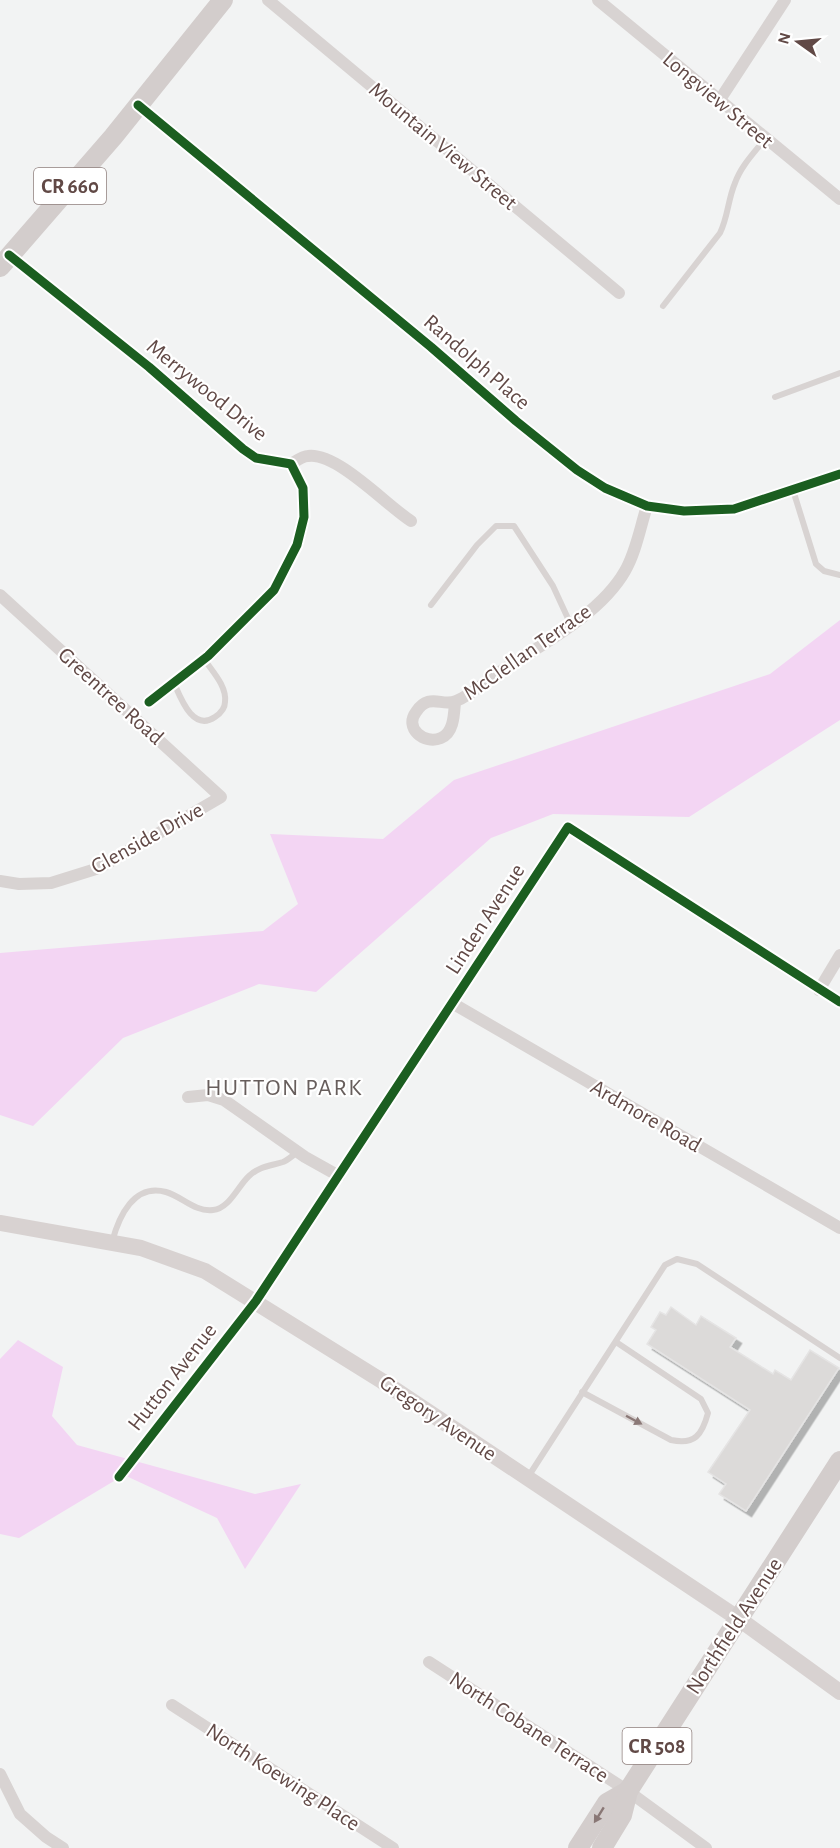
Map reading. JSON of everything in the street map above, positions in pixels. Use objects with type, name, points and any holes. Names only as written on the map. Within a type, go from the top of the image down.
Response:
[{"type":"main road","name":"CR 660","points":[[5,261],[113,137],[223,0]]},
{"type":"main road","name":"Gregory Avenue","points":[[0,1223],[141,1248],[195,1267],[256,1301],[382,1381],[739,1618],[840,1692]]},
{"type":"main road","name":"Northfield Avenue","points":[[602,1848],[622,1815],[628,1791],[840,1461]]},
{"type":"main road","name":"Northfield Avenue","points":[[578,1848],[607,1803],[628,1791]]},
{"type":"street","name":"Mountain View Street","points":[[268,0],[619,293]]},
{"type":"street","name":"Longview Street","points":[[598,0],[840,199]]},
{"type":"street","points":[[719,101],[785,0]]},
{"type":"street","name":"Randolph Place","points":[[138,105],[431,347],[516,422],[577,470],[605,488],[646,507],[684,512],[734,509],[840,474]]},
{"type":"street","name":"Merrywood Drive","points":[[5,261],[149,367],[256,458],[291,464],[307,456],[325,458],[344,468],[411,521]]},
{"type":"street","points":[[149,702],[204,659],[274,590],[297,545],[304,517],[303,488],[291,464]]},
{"type":"street","name":"McClellan Terrace","points":[[455,702],[571,625],[608,594],[625,572],[646,507]]},
{"type":"street","name":"Greentree Road","points":[[0,595],[221,797]]},
{"type":"street","name":"Glenside Drive","points":[[0,880],[19,884],[51,883],[99,868],[221,797]]},
{"type":"street","name":"Linden Avenue","points":[[256,1301],[568,827],[840,1002]]},
{"type":"street","points":[[819,990],[840,955]]},
{"type":"street","name":"Ardmore Road","points":[[452,1003],[840,1228]]},
{"type":"street","points":[[188,1097],[208,1095],[224,1100],[298,1152],[339,1176]]},
{"type":"street","name":"Hutton Avenue","points":[[119,1477],[256,1301]]},
{"type":"street","name":"North Cobane Terrace","points":[[429,1662],[628,1791],[706,1848]]},
{"type":"street","name":"North Koewing Place","points":[[172,1705],[393,1848]]},
{"type":"street","points":[[0,1774],[20,1814],[46,1837],[63,1848]]},
{"type":"lane","points":[[663,306],[720,233],[726,221],[734,184],[742,167],[765,139]]},
{"type":"lane","points":[[775,397],[840,373]]},
{"type":"lane","points":[[793,490],[816,564],[824,571],[840,575]]},
{"type":"lane","points":[[431,605],[477,545],[496,526],[514,526],[553,586],[571,625]]},
{"type":"lane","points":[[174,683],[186,710],[194,717],[204,721],[213,719],[222,711],[226,701],[218,678],[204,659]]},
{"type":"lane","points":[[112,1243],[117,1224],[137,1195],[149,1191],[166,1192],[197,1209],[214,1210],[225,1205],[249,1176],[264,1166],[285,1161],[298,1152]]},
{"type":"lane","points":[[527,1478],[665,1265],[677,1259],[697,1264],[840,1358]]},
{"type":"lane","points":[[582,1392],[671,1440],[684,1442],[696,1438],[704,1428],[708,1413],[701,1399],[615,1342]]},
{"type":"shaded area","points":[[840,620],[840,720],[689,817],[553,814],[491,838],[316,992],[259,984],[123,1038],[33,1126],[0,1115],[0,953],[263,931],[298,904],[270,834],[383,839],[454,780],[770,674]]},
{"type":"shaded area","points":[[18,1340],[63,1367],[52,1416],[77,1445],[255,1494],[301,1484],[245,1569],[217,1518],[124,1475],[19,1538],[0,1534],[0,1359]]},
{"type":"building","points":[[671,1307],[696,1325],[701,1316],[736,1338],[730,1347],[773,1374],[775,1370],[791,1380],[810,1350],[839,1368],[746,1511],[719,1494],[726,1484],[708,1472],[750,1410],[647,1344],[656,1330],[651,1327],[660,1312],[666,1315]]},
{"type":"cycle path","points":[[138,105],[431,347],[516,421],[577,470],[605,488],[647,506],[684,511],[734,509],[840,474]]},
{"type":"cycle path","points":[[9,255],[149,367],[243,449],[256,458],[291,464],[303,488],[304,517],[297,545],[274,590],[208,656],[149,702]]},
{"type":"cycle path","points":[[119,1477],[256,1301],[568,827],[840,1002]]},
{"type":"district","name":"HUTTON PARK","points":[[284,1088]]}]
